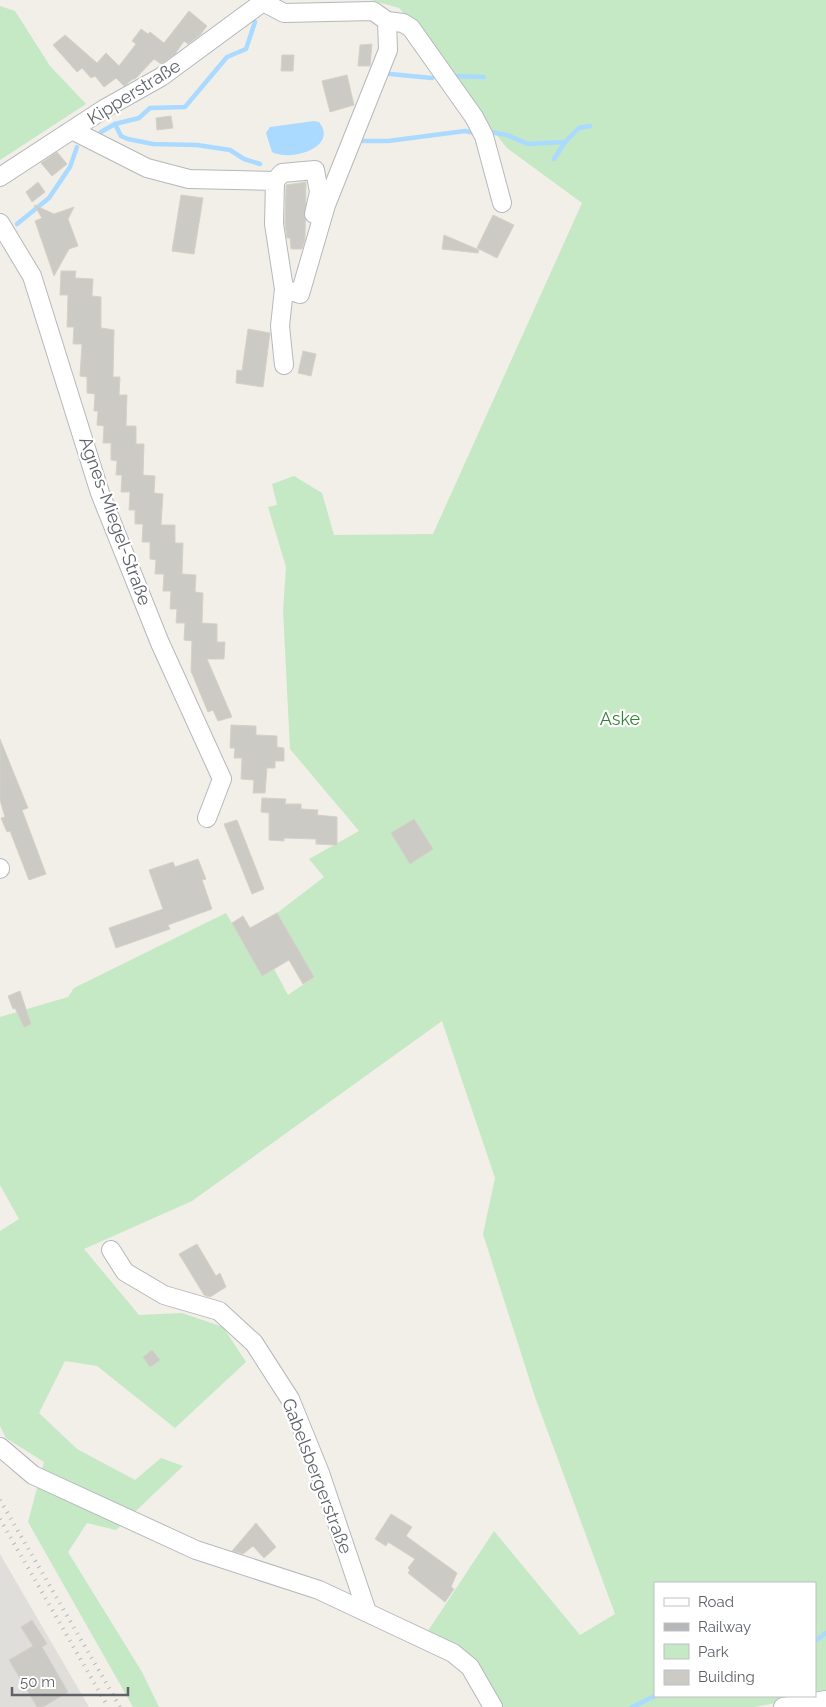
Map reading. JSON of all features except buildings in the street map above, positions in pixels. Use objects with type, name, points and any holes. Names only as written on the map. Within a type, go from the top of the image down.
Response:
[{"type":"street","name":"Kipperstraße","points":[[0,177],[72,130],[161,77],[263,2],[284,13],[373,11],[387,21]]},
{"type":"street","points":[[284,289],[300,294],[326,205],[388,50],[387,21],[403,23],[411,28],[474,117],[484,136],[502,203]]},
{"type":"street","points":[[72,130],[147,168],[189,179],[275,181]]},
{"type":"street","points":[[284,365],[280,326],[284,289],[274,224],[275,181],[282,173],[315,170],[319,192],[312,224],[316,239]]},
{"type":"street","name":"Agnes-Miegel-Straße","points":[[0,223],[32,276],[100,493],[160,643],[222,779],[207,818]]},
{"type":"street","name":"Gabelsbergerstraße","points":[[111,1250],[125,1272],[164,1295],[219,1311],[254,1343],[290,1399],[320,1473],[367,1612]]},
{"type":"street","points":[[0,1447],[33,1475],[196,1550],[319,1590],[453,1653],[470,1667],[493,1707]]},
{"type":"street","points":[[784,1707],[826,1700]]},
{"type":"shaded area","points":[[0,1554],[89,1707],[0,1707]]},
{"type":"green space","name":"Aske","points":[[371,0],[826,0],[826,1693],[816,1696],[816,1582],[654,1582],[654,1697],[809,1697],[754,1707],[498,1707],[490,1688],[424,1637],[494,1531],[580,1635],[615,1614],[535,1397],[483,1234],[495,1178],[442,1021],[192,1201],[84,1249],[139,1315],[182,1313],[223,1327],[246,1362],[175,1428],[97,1366],[65,1361],[39,1413],[77,1449],[135,1480],[161,1458],[183,1466],[116,1530],[87,1523],[68,1552],[142,1672],[159,1707],[133,1707],[28,1522],[44,1462],[6,1438],[0,1426],[0,1231],[19,1219],[0,1185],[0,1017],[68,997],[74,988],[226,913],[262,975],[274,969],[288,995],[314,977],[277,913],[324,877],[309,859],[359,831],[290,749],[283,610],[286,567],[268,507],[277,505],[272,484],[294,476],[322,493],[334,535],[433,534],[582,203],[507,148],[491,128],[437,49],[399,8]]},
{"type":"green space","points":[[0,6],[15,11],[50,66],[86,104],[0,160]]},
{"type":"water","points":[[314,121],[319,122],[324,131],[323,139],[318,145],[310,150],[290,155],[280,155],[272,152],[266,133],[270,127]]},
{"type":"waterway","points":[[101,132],[115,124],[139,118],[150,108],[185,107],[227,57],[246,49],[255,22]]},
{"type":"waterway","points":[[390,74],[432,78]]},
{"type":"waterway","points":[[451,76],[484,77]]},
{"type":"waterway","points":[[115,124],[121,136],[128,139],[153,144],[197,145],[230,150],[244,159],[260,164]]},
{"type":"waterway","points":[[490,132],[507,135],[528,144],[565,142],[579,128],[590,126]]},
{"type":"waterway","points":[[363,141],[388,141],[465,131],[475,133]]},
{"type":"waterway","points":[[554,159],[565,142]]},
{"type":"waterway","points":[[17,224],[49,198],[70,167],[77,147]]},
{"type":"waterway","points":[[816,1640],[826,1633]]},
{"type":"waterway","points":[[632,1707],[654,1696]]},
{"type":"railway","points":[[0,1500],[120,1707]]},
{"type":"railway","points":[[0,1519],[108,1707]]}]
